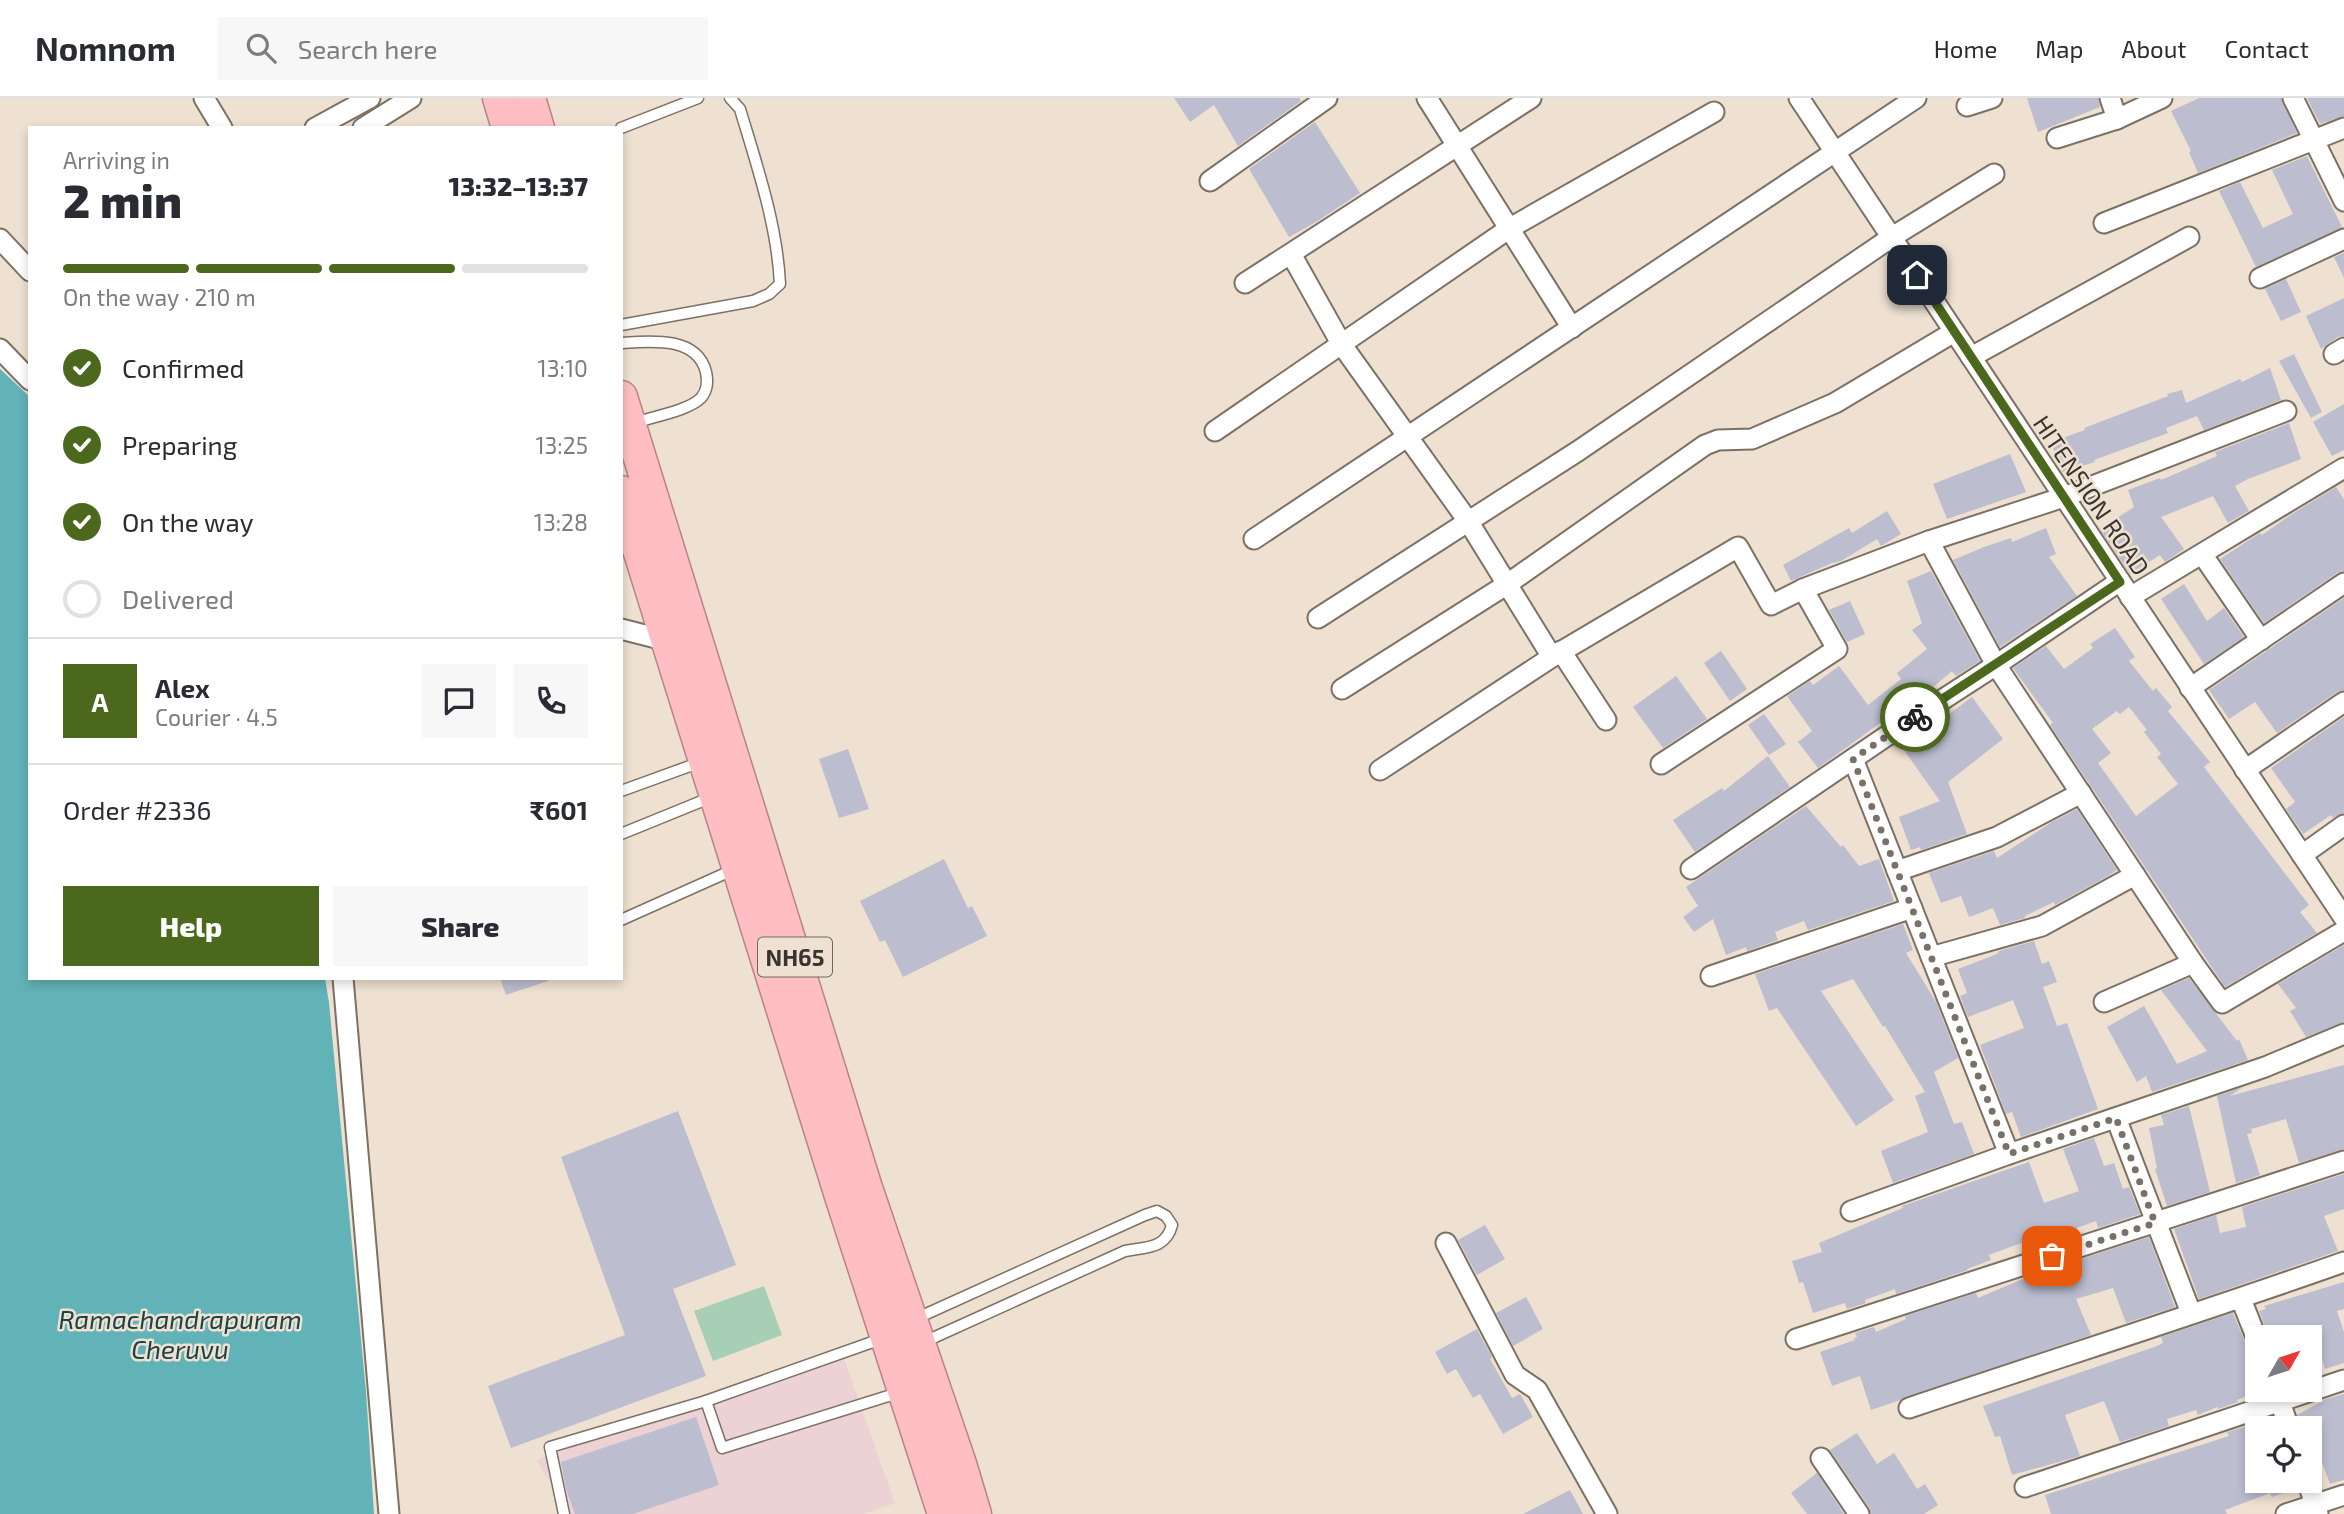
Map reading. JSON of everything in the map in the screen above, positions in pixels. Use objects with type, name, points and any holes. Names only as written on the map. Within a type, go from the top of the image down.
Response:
[{"type":"highway","points":[[499,98],[507,126]]},
{"type":"highway","points":[[528,98],[537,126]]},
{"type":"highway","name":"NH65","points":[[625,411],[866,1188],[906,1334],[905,1391],[944,1514]]},
{"type":"highway","name":"NH65","points":[[623,498],[841,1196],[906,1334],[975,1514]]},
{"type":"street","points":[[204,98],[221,126]]},
{"type":"street","points":[[319,126],[370,98]]},
{"type":"street","points":[[366,126],[411,98]]},
{"type":"street","points":[[1210,181],[1328,98]]},
{"type":"street","points":[[1427,98],[1572,328]]},
{"type":"street","points":[[1245,283],[1531,98]]},
{"type":"street","name":"HITENSION ROAD","points":[[1798,98],[2344,918]]},
{"type":"street","points":[[1254,538],[1916,98]]},
{"type":"street","points":[[1967,106],[1992,98]]},
{"type":"street","points":[[2110,98],[2116,119]]},
{"type":"street","points":[[2057,138],[2116,119],[2162,98]]},
{"type":"street","points":[[2293,98],[2344,201]]},
{"type":"street","points":[[1215,431],[1510,228],[1714,112]]},
{"type":"street","points":[[2104,223],[2344,128]]},
{"type":"street","points":[[1318,618],[1578,450],[1892,237],[1994,174]]},
{"type":"street","points":[[1971,358],[2189,237]]},
{"type":"street","points":[[0,239],[28,269]]},
{"type":"street","points":[[2260,278],[2344,239]]},
{"type":"street","points":[[1291,254],[1342,345],[1468,521],[1506,585],[1606,720]]},
{"type":"street","points":[[1342,689],[1506,585],[1705,445],[1718,440],[1752,439],[1835,403],[1954,332]]},
{"type":"street","points":[[0,349],[28,378]]},
{"type":"street","points":[[1380,770],[1557,654],[1738,547],[1771,605],[1803,589],[1929,541],[2064,498],[2287,411]]},
{"type":"street","points":[[1691,869],[1996,665],[2125,589],[2202,554],[2344,468]]},
{"type":"street","points":[[1929,541],[1996,665],[2222,1003],[2344,931]]},
{"type":"street","points":[[2202,554],[2261,640]]},
{"type":"street","points":[[2190,688],[2344,583]]},
{"type":"street","points":[[1661,764],[1837,649],[1803,589]]},
{"type":"street","points":[[623,630],[668,641]]},
{"type":"street","points":[[2245,769],[2344,702]]},
{"type":"street","points":[[1853,759],[2009,1154]]},
{"type":"street","points":[[1897,871],[1997,836],[2081,793]]},
{"type":"street","points":[[2302,855],[2344,825]]},
{"type":"street","points":[[1931,957],[2042,926],[2135,875]]},
{"type":"street","points":[[1711,976],[1912,908]]},
{"type":"street","points":[[2104,1003],[2193,963]]},
{"type":"street","points":[[343,980],[389,1514]]},
{"type":"street","points":[[1851,1212],[2009,1154],[2265,1068],[2344,1034]]},
{"type":"street","points":[[2116,1118],[2191,1313]]},
{"type":"street","points":[[1796,1339],[2344,1161]]},
{"type":"street","points":[[1446,1242],[1515,1375],[1537,1390],[1607,1514]]},
{"type":"street","points":[[1909,1408],[2191,1313],[2241,1299],[2344,1262]]},
{"type":"street","points":[[2241,1299],[2251,1325]]},
{"type":"street","points":[[2322,1385],[2344,1380]]},
{"type":"street","points":[[2025,1488],[2262,1402]]},
{"type":"street","points":[[1821,1458],[1859,1514]]},
{"type":"street","points":[[2287,1514],[2317,1509],[2344,1495]]},
{"type":"lane","points":[[623,127],[698,98]]},
{"type":"lane","points":[[623,324],[753,301],[769,294],[780,284],[768,206],[740,109],[730,98]]},
{"type":"lane","points":[[623,343],[662,342],[693,350],[702,359],[708,383],[702,397],[684,407],[625,411]]},
{"type":"lane","points":[[623,790],[705,761]]},
{"type":"lane","points":[[623,833],[716,796]]},
{"type":"lane","points":[[623,919],[738,868]]},
{"type":"lane","points":[[564,1514],[550,1447],[706,1401],[906,1334],[1125,1251],[1152,1248],[1170,1234],[1172,1225],[1167,1216],[1157,1211],[1145,1215],[906,1334]]},
{"type":"lane","points":[[706,1401],[722,1448],[905,1391]]},
{"type":"shaded area","points":[[842,1353],[895,1503],[863,1514],[570,1514],[536,1460]]},
{"type":"green space","points":[[764,1286],[782,1335],[713,1361],[694,1311]]},
{"type":"water","name":"Ramachandrapuram Cheruvu","points":[[0,369],[28,395],[28,980],[325,980],[366,1392],[374,1514],[0,1514]]},
{"type":"building","points":[[1174,98],[1299,98],[1301,101],[1238,146],[1214,105],[1190,122]]},
{"type":"building","points":[[2027,98],[2098,98],[2100,107],[2038,132]]},
{"type":"building","points":[[2199,98],[2281,98],[2297,133],[2198,173],[2189,152],[2191,151],[2171,111]]},
{"type":"building","points":[[2307,98],[2344,98],[2344,116],[2320,124]]},
{"type":"building","points":[[1315,122],[1360,193],[1289,237],[1249,169]]},
{"type":"building","points":[[2307,156],[2342,227],[2256,267],[2219,191],[2240,182],[2263,228],[2293,214],[2272,170]]},
{"type":"building","points":[[2344,253],[2344,278],[2334,257]]},
{"type":"building","points":[[2286,279],[2301,312],[2281,321],[2265,289]]},
{"type":"building","points":[[2344,298],[2344,336],[2321,349],[2306,316]]},
{"type":"building","points":[[2294,354],[2322,412],[2311,418],[2279,361]]},
{"type":"building","points":[[2270,368],[2281,400],[2204,430],[2197,416],[2166,428],[2168,433],[2094,460],[2095,462],[2062,472],[2061,470],[2051,442],[2168,396],[2167,394],[2182,390],[2186,403],[2240,379],[2242,382]]},
{"type":"building","points":[[2344,404],[2344,450],[2332,456],[2313,422]]},
{"type":"building","points":[[2289,423],[2301,459],[2235,486],[2249,511],[2228,523],[2213,496],[2161,517],[2184,549],[2165,562],[2160,555],[2130,574],[2100,529],[2134,507],[2128,490],[2160,478],[2161,480],[2217,456],[2215,452]]},
{"type":"building","points":[[2010,454],[2026,492],[1947,519],[1933,484]]},
{"type":"building","points":[[2336,487],[2344,499],[2344,571],[2337,573],[2264,623],[2220,559]]},
{"type":"building","points":[[1887,511],[1901,534],[1881,546],[1877,539],[1841,561],[1791,581],[1783,565],[1849,528],[1852,533]]},
{"type":"building","points":[[2046,528],[2056,554],[2049,557],[2077,596],[2000,647],[1953,560],[1984,547],[2011,538],[2012,542]]},
{"type":"building","points":[[1931,571],[1980,661],[1956,676],[1952,671],[1912,705],[1884,723],[1883,721],[1818,768],[1798,742],[1812,731],[1787,696],[1810,681],[1813,685],[1839,666],[1868,705],[1901,679],[1897,673],[1927,649],[1912,630],[1922,623],[1907,581]]},
{"type":"building","points":[[2184,584],[2207,621],[2224,608],[2244,637],[2204,664],[2161,599]]},
{"type":"building","points":[[2344,598],[2344,690],[2277,733],[2255,702],[2229,719],[2209,690]]},
{"type":"building","points":[[1850,601],[1865,634],[1847,642],[1829,610]]},
{"type":"building","points":[[2115,628],[2135,657],[2129,661],[2153,691],[2156,688],[2172,707],[2168,711],[2210,762],[2204,767],[2309,905],[2300,912],[2317,933],[2225,987],[2050,725],[2053,723],[2013,668],[2046,646],[2064,669],[2093,648],[2090,644]],"holes":[[[2129,707],[2147,730],[2144,732],[2161,754],[2157,757],[2178,784],[2136,816],[2098,763],[2111,753],[2092,729],[2117,711],[2120,714]]]},
{"type":"building","points":[[1721,651],[1747,689],[1730,701],[1704,663]]},
{"type":"building","points":[[1676,676],[1707,719],[1663,748],[1633,707]]},
{"type":"building","points":[[1972,697],[2003,739],[1948,782],[1967,834],[1921,850],[1920,847],[1911,850],[1899,817],[1940,801],[1899,743],[1926,725],[1929,729]]},
{"type":"building","points":[[1764,714],[1786,744],[1769,755],[1748,725]]},
{"type":"building","points":[[2344,717],[2344,813],[2333,818],[2331,815],[2303,834],[2286,809],[2295,802],[2271,768]]},
{"type":"building","points":[[848,749],[869,809],[839,818],[819,759]]},
{"type":"building","points":[[1768,756],[1790,787],[1695,852],[1673,820],[1722,788],[1724,791]]},
{"type":"building","points":[[1806,806],[1859,866],[1879,859],[1894,901],[1808,930],[1804,921],[1775,932],[1778,940],[1747,951],[1746,947],[1726,955],[1713,919],[1694,932],[1683,917],[1698,906],[1686,887]]},
{"type":"building","points":[[2077,809],[2117,870],[2055,905],[2054,902],[2025,918],[2000,925],[1993,908],[1969,917],[1961,896],[1941,903],[1929,873],[1994,851],[1997,858]]},
{"type":"building","points":[[944,859],[968,908],[972,906],[987,936],[903,977],[885,940],[880,942],[860,901]]},
{"type":"building","points":[[1903,924],[1913,950],[1906,953],[1936,1002],[1958,1058],[1934,1072],[1954,1124],[1962,1122],[1974,1154],[1893,1183],[1881,1151],[1928,1132],[1915,1096],[1925,1092],[1885,1026],[1883,1027],[1853,979],[1821,991],[1894,1100],[1856,1126],[1777,1008],[1769,1011],[1755,974]]},
{"type":"building","points":[[2034,941],[2042,964],[2049,961],[2057,982],[2043,987],[2057,1026],[2067,1023],[2098,1109],[2021,1137],[2012,1112],[2006,1114],[1980,1045],[2024,1028],[2013,1000],[1968,1017],[1960,996],[1967,993],[1958,969],[1999,951]]},
{"type":"building","points":[[2344,945],[2344,1022],[2306,1037],[2290,1011],[2296,1008],[2278,984]]},
{"type":"building","points":[[2189,978],[2237,1041],[2239,1039],[2248,1060],[2152,1092],[2146,1076],[2137,1082],[2107,1027],[2144,1006],[2177,1064],[2207,1051],[2161,990]]},
{"type":"building","points":[[501,980],[548,980],[548,981],[506,995]]},
{"type":"building","points":[[2344,1065],[2344,1149],[2299,1163],[2286,1119],[2251,1129],[2252,1133],[2247,1134],[2260,1175],[2236,1183],[2217,1096],[2243,1087],[2230,1096]]},
{"type":"building","points":[[2189,1106],[2210,1192],[2167,1206],[2155,1169],[2157,1168],[2149,1128],[2164,1125],[2161,1115]]},
{"type":"building","points":[[678,1111],[736,1265],[673,1289],[706,1376],[511,1448],[488,1386],[625,1335],[561,1157]]},
{"type":"building","points":[[2094,1138],[2104,1166],[2114,1163],[2123,1189],[2129,1187],[2140,1214],[2098,1228],[2096,1221],[2041,1241],[2040,1236],[1989,1255],[1991,1260],[1968,1270],[1896,1294],[1895,1289],[1847,1309],[1845,1303],[1813,1313],[1803,1282],[1799,1283],[1792,1261],[1822,1252],[1819,1243],[1903,1208],[1902,1206],[2029,1162],[2044,1203],[2079,1191],[2063,1149]]},
{"type":"building","points":[[2344,1174],[2344,1209],[2324,1216],[2338,1251],[2199,1299],[2174,1229],[2216,1215],[2220,1233],[2246,1227],[2242,1207]]},
{"type":"building","points":[[1485,1225],[1505,1259],[1477,1275],[1458,1240]]},
{"type":"building","points":[[2149,1237],[2175,1307],[2126,1323],[2113,1288],[2076,1299],[2091,1335],[1871,1410],[1860,1376],[1832,1386],[1820,1352],[1855,1340],[1855,1333],[1874,1327],[1876,1332],[1906,1319],[1905,1316],[1976,1293],[1978,1298],[2025,1278],[2077,1267],[2078,1260]]},
{"type":"building","points":[[2344,1282],[2344,1309],[2337,1311],[2344,1332],[2344,1363],[2325,1369],[2322,1359],[2322,1325],[2264,1325],[2259,1311],[2266,1309],[2264,1306]]},
{"type":"building","points":[[1526,1297],[1543,1329],[1513,1346],[1496,1313]]},
{"type":"building","points":[[2233,1313],[2245,1342],[2245,1397],[2237,1400],[2238,1402],[2198,1415],[2196,1410],[2167,1419],[2169,1426],[2120,1442],[2104,1401],[2065,1415],[2080,1456],[2012,1475],[2000,1436],[1995,1437],[1983,1406],[2157,1346],[2163,1343],[2161,1337]]},
{"type":"building","points":[[1477,1329],[1512,1398],[1520,1394],[1533,1417],[1503,1434],[1480,1394],[1473,1398],[1456,1369],[1447,1374],[1435,1352]]},
{"type":"building","points":[[2344,1394],[2344,1480],[2330,1484],[2322,1462],[2322,1416],[2297,1415],[2326,1399]]},
{"type":"building","points":[[696,1417],[719,1485],[633,1514],[575,1514],[566,1489],[561,1462]]},
{"type":"building","points":[[2245,1427],[2245,1493],[2270,1493],[2225,1510],[2227,1514],[2051,1514],[2045,1495],[2229,1436],[2227,1432]]},
{"type":"building","points":[[1857,1433],[1877,1464],[1894,1453],[1917,1489],[1925,1484],[1938,1505],[1924,1514],[1871,1514],[1830,1450]]},
{"type":"building","points":[[1817,1473],[1844,1514],[1807,1514],[1791,1493]]},
{"type":"building","points":[[1570,1490],[1583,1514],[1523,1514]]},
{"type":"way so far","points":[[1915,717],[1853,759],[2009,1154],[2116,1118],[2155,1223],[2052,1256]]},
{"type":"route","points":[[1915,717],[2120,582],[1917,275]]}]
